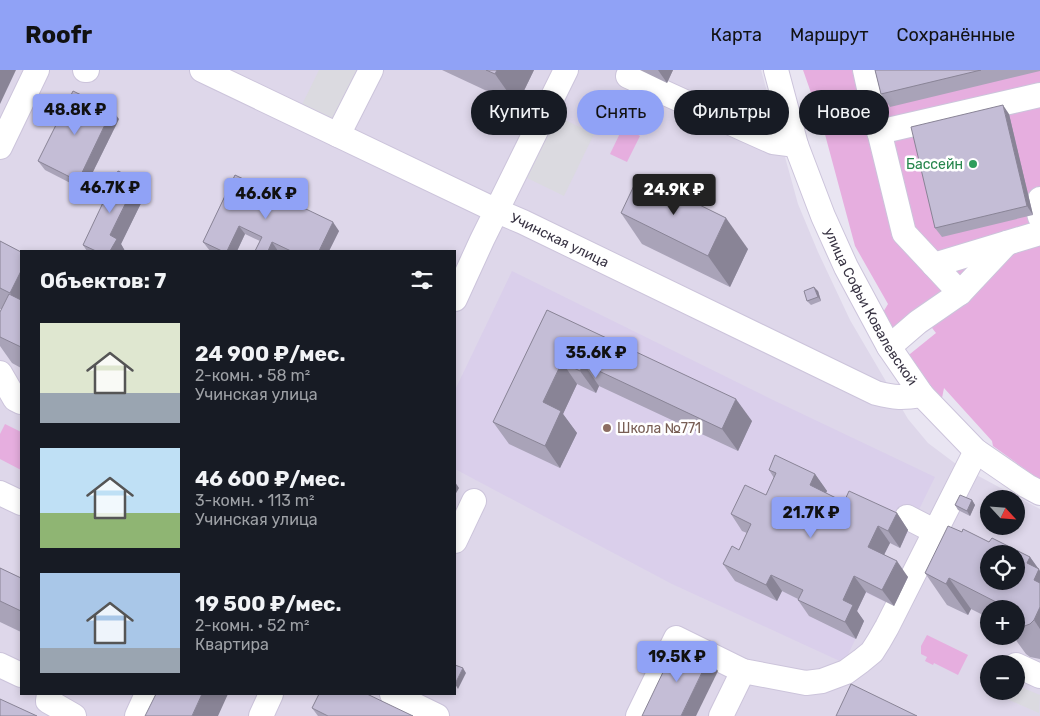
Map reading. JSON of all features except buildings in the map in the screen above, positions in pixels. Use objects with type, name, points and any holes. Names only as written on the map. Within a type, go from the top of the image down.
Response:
[{"type":"street","points":[[0,147],[37,70]]},
{"type":"street","name":"Учинская улица","points":[[202,70],[876,393],[904,398],[922,394]]},
{"type":"street","points":[[338,135],[371,70]]},
{"type":"street","points":[[456,297],[566,70]]},
{"type":"street","name":"улица Софьи Ковалевской","points":[[776,70],[796,145],[823,216],[846,267],[889,346],[922,394],[976,451],[1040,493]]},
{"type":"street","points":[[865,70],[870,90]]},
{"type":"street","points":[[628,76],[773,142],[796,145]]},
{"type":"street","points":[[889,130],[1040,95]]},
{"type":"street","points":[[880,135],[904,233],[960,293]]},
{"type":"street","points":[[1040,199],[1038,210],[1040,217]]},
{"type":"street","points":[[934,264],[1040,232]]},
{"type":"street","points":[[889,346],[918,322],[960,293],[1007,243]]},
{"type":"street","points":[[0,373],[15,399],[20,402]]},
{"type":"street","points":[[638,716],[676,638],[743,671],[806,683],[834,677],[846,672],[862,661],[880,641],[976,451]]},
{"type":"street","points":[[0,493],[20,503]]},
{"type":"street","points":[[456,539],[474,501]]},
{"type":"street","points":[[907,517],[936,532]]},
{"type":"street","points":[[0,665],[20,675]]},
{"type":"street","points":[[1025,669],[1040,676]]},
{"type":"street","points":[[721,716],[743,671]]},
{"type":"street","points":[[49,695],[48,701],[74,716]]},
{"type":"street","points":[[137,716],[148,695]]},
{"type":"street","points":[[261,716],[271,695]]},
{"type":"street","points":[[394,695],[438,716]]},
{"type":"shaded area","points":[[0,70],[761,70],[767,90],[674,90],[674,135],[779,135],[798,204],[818,252],[850,320],[908,419],[928,443],[956,464],[1005,490],[980,490],[980,535],[1025,535],[1025,501],[1040,509],[1040,716],[0,716]]},
{"type":"shaded area","points":[[319,70],[366,70],[336,133],[297,115]]},
{"type":"shaded area","points":[[803,70],[1040,70],[1040,480],[993,446],[992,441],[944,388],[941,403],[907,358],[936,333],[925,319],[897,336],[879,319],[888,304],[855,246],[825,135],[889,135],[889,90],[810,90]]},
{"type":"shaded area","points":[[567,121],[577,126],[577,135],[594,135],[564,196],[527,178],[548,135],[567,135]]},
{"type":"shaded area","points":[[619,135],[640,136],[627,162],[610,154]]},
{"type":"shaded area","points":[[512,271],[773,400],[935,477],[900,548],[890,543],[880,563],[894,606],[866,593],[855,616],[864,621],[844,663],[672,584],[456,470],[456,388]]},
{"type":"shaded area","points":[[5,424],[20,432],[20,469],[0,459],[0,434]]},
{"type":"shaded area","points":[[927,635],[968,655],[958,675],[934,663],[933,665],[925,661],[927,657],[921,654],[921,646]]},
{"type":"shaded area","points":[[1025,689],[1040,695],[1039,713],[1009,700],[1025,700]]},
{"type":"place","name":"Бассейн","points":[[973,164]]},
{"type":"place","name":"Школа №771","points":[[607,428]]}]
